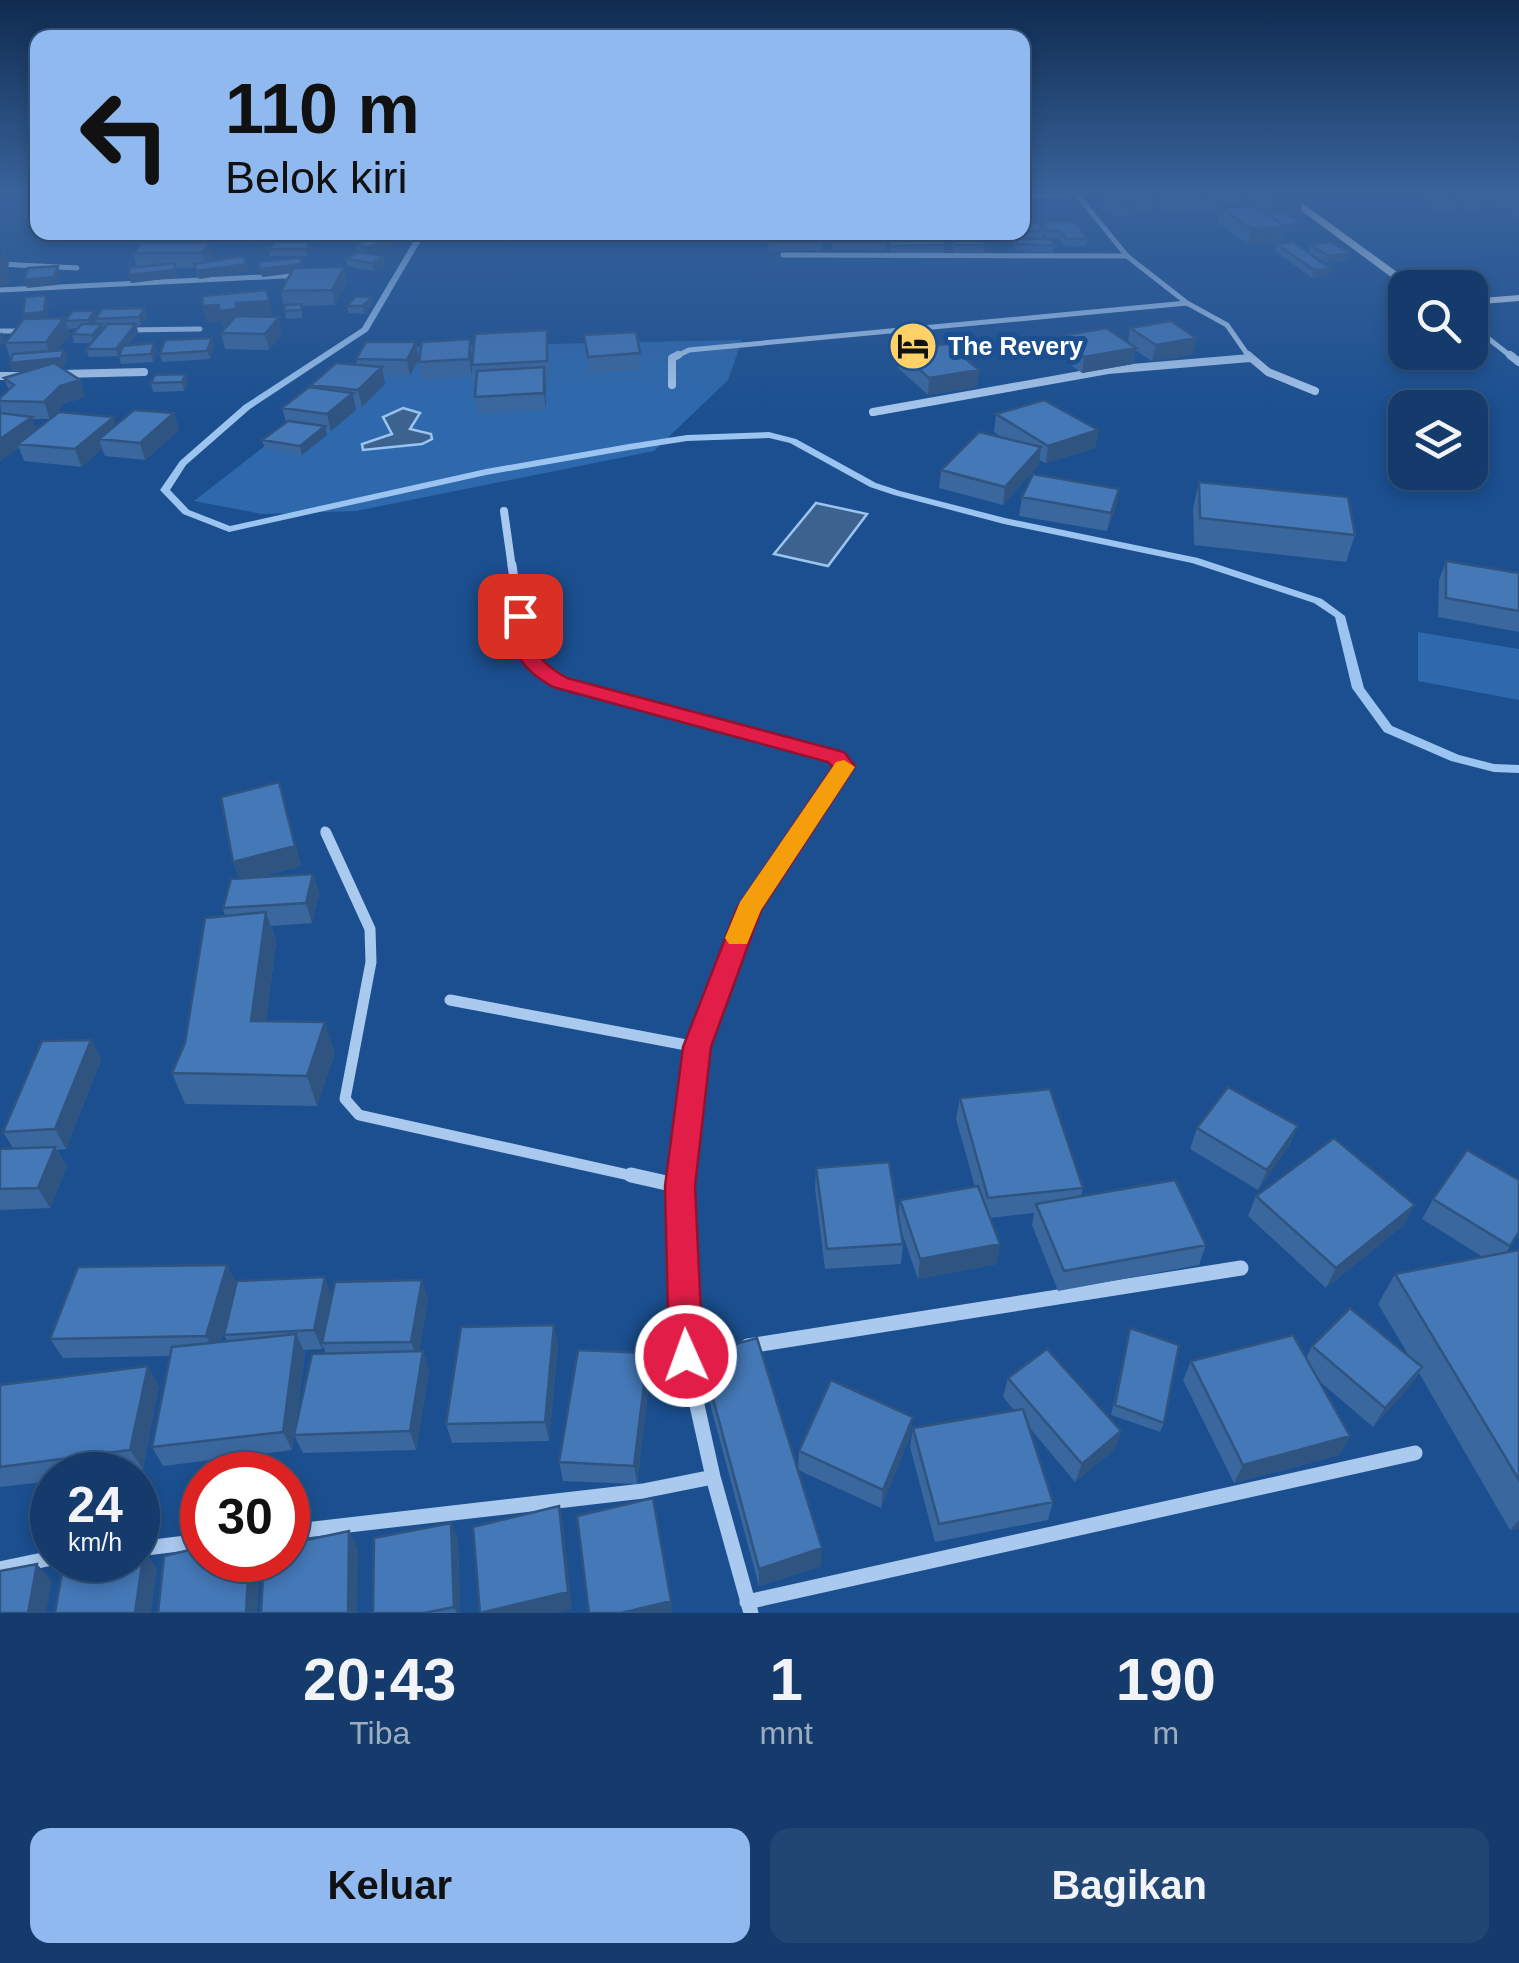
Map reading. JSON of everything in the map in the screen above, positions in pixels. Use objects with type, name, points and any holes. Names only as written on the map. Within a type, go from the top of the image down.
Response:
[{"type":"street","points":[[63,267],[77,268]]},
{"type":"street","points":[[1142,267],[1186,302],[1226,325],[1250,358],[1268,372],[1315,391]]},
{"type":"street","points":[[0,290],[318,274]]},
{"type":"street","points":[[1488,301],[1519,298]]},
{"type":"street","points":[[672,386],[672,358],[710,347],[1186,302]]},
{"type":"street","points":[[109,330],[200,329]]},
{"type":"street","points":[[0,331],[36,331]]},
{"type":"street","points":[[1488,338],[1519,362]]},
{"type":"street","points":[[873,412],[1055,378],[1193,359],[1250,358]]},
{"type":"street","points":[[59,374],[144,372]]},
{"type":"street","points":[[0,376],[39,375]]},
{"type":"street","points":[[504,510],[525,652],[537,669],[560,682],[836,757],[844,766],[749,908],[697,1047],[680,1186],[686,1356],[749,1607],[1415,1453]]},
{"type":"street","points":[[325,831],[370,930],[371,962],[345,1100],[350,1108],[360,1115],[680,1186]]},
{"type":"street","points":[[450,1000],[697,1047]]},
{"type":"street","points":[[724,1350],[1241,1268]]},
{"type":"street","points":[[686,1356],[705,1353]]},
{"type":"street","points":[[310,1529],[643,1491],[714,1477]]},
{"type":"street","points":[[0,1569],[30,1563]]},
{"type":"shaded area","points":[[742,340],[728,380],[654,451],[356,511],[262,514],[194,501],[392,347]]},
{"type":"shaded area","points":[[403,408],[420,413],[410,429],[431,434],[432,439],[422,444],[363,450],[362,444],[392,434],[383,417]]},
{"type":"shaded area","points":[[816,503],[867,514],[828,566],[774,554]]},
{"type":"shaded area","points":[[1418,632],[1519,649],[1519,700],[1418,681]]},
{"type":"building","points":[[58,267],[54,277],[24,280],[28,268]]},
{"type":"building","points":[[175,267],[175,270],[129,275],[129,268]]},
{"type":"building","points":[[344,267],[332,290],[281,291],[294,268]]},
{"type":"building","points":[[267,290],[269,301],[236,303],[236,309],[219,311],[219,305],[203,306],[202,296]]},
{"type":"building","points":[[46,295],[44,312],[23,314],[25,297]]},
{"type":"building","points":[[356,296],[372,297],[363,306],[347,306]]},
{"type":"building","points":[[302,304],[301,310],[284,311],[285,305]]},
{"type":"building","points":[[145,308],[139,317],[95,319],[102,309]]},
{"type":"building","points":[[73,311],[95,311],[88,320],[65,321]]},
{"type":"building","points":[[236,316],[279,317],[265,334],[221,333]]},
{"type":"building","points":[[64,318],[46,342],[5,343],[24,319]]},
{"type":"building","points":[[1171,321],[1196,338],[1156,345],[1130,328]]},
{"type":"building","points":[[82,324],[102,324],[92,335],[72,334]]},
{"type":"building","points":[[108,324],[136,324],[116,349],[86,349]]},
{"type":"building","points":[[1106,328],[1136,348],[1084,357],[1056,337]]},
{"type":"building","points":[[547,330],[547,361],[472,365],[475,334]]},
{"type":"building","points":[[636,332],[640,353],[588,357],[584,335]]},
{"type":"building","points":[[212,338],[207,351],[160,354],[165,340]]},
{"type":"building","points":[[470,339],[469,359],[419,362],[422,342]]},
{"type":"building","points":[[366,342],[416,342],[407,360],[356,359]]},
{"type":"building","points":[[154,343],[151,354],[119,356],[123,346]]},
{"type":"building","points":[[948,344],[979,370],[929,378],[899,351]]},
{"type":"building","points":[[64,350],[61,358],[10,363],[13,354]]},
{"type":"building","points":[[54,363],[80,380],[60,386],[44,402],[0,401],[14,385],[4,378]]},
{"type":"building","points":[[336,363],[382,367],[358,390],[311,385]]},
{"type":"building","points":[[544,367],[544,393],[475,397],[477,371]]},
{"type":"building","points":[[186,374],[182,382],[151,383],[155,375]]},
{"type":"building","points":[[309,387],[353,393],[327,414],[282,408]]},
{"type":"building","points":[[1044,400],[1098,430],[1048,446],[996,414]]},
{"type":"building","points":[[134,410],[174,413],[140,443],[99,439]]},
{"type":"building","points":[[59,412],[114,417],[75,449],[18,444]]},
{"type":"building","points":[[0,413],[32,417],[0,439]]},
{"type":"building","points":[[288,421],[325,426],[300,446],[262,440]]},
{"type":"building","points":[[979,432],[1041,447],[1005,487],[941,470]]},
{"type":"building","points":[[1033,474],[1119,489],[1111,513],[1022,497]]},
{"type":"building","points":[[1199,482],[1348,497],[1355,535],[1200,518]]},
{"type":"building","points":[[1446,561],[1519,573],[1519,611],[1446,598]]},
{"type":"building","points":[[279,782],[295,846],[233,862],[221,797]]},
{"type":"building","points":[[313,874],[306,903],[223,908],[231,879]]},
{"type":"building","points":[[266,912],[251,1021],[325,1022],[307,1076],[172,1073],[185,1043],[205,918]]},
{"type":"building","points":[[91,1040],[55,1129],[3,1132],[42,1041]]},
{"type":"building","points":[[1228,1087],[1298,1126],[1267,1170],[1197,1128]]},
{"type":"building","points":[[1050,1089],[1083,1188],[988,1198],[960,1098]]},
{"type":"building","points":[[1334,1138],[1415,1205],[1336,1268],[1256,1196]]},
{"type":"building","points":[[55,1147],[38,1188],[0,1189],[0,1149]]},
{"type":"building","points":[[1467,1150],[1519,1180],[1519,1232],[1510,1246],[1433,1199]]},
{"type":"building","points":[[889,1162],[903,1244],[827,1249],[816,1168]]},
{"type":"building","points":[[1175,1180],[1206,1245],[1064,1271],[1036,1204]]},
{"type":"building","points":[[978,1186],[1000,1244],[920,1259],[900,1200]]},
{"type":"building","points":[[1519,1250],[1519,1480],[1395,1274]]},
{"type":"building","points":[[227,1265],[206,1336],[50,1339],[78,1267]]},
{"type":"building","points":[[325,1277],[314,1330],[224,1335],[237,1281]]},
{"type":"building","points":[[422,1280],[411,1342],[322,1343],[335,1282]]},
{"type":"building","points":[[1350,1308],[1422,1367],[1385,1408],[1312,1346]]},
{"type":"building","points":[[554,1325],[545,1422],[446,1424],[461,1327]]},
{"type":"building","points":[[1130,1328],[1179,1345],[1164,1423],[1115,1405]]},
{"type":"building","points":[[296,1334],[283,1432],[152,1447],[172,1347]]},
{"type":"building","points":[[1293,1335],[1350,1436],[1243,1465],[1191,1361]]},
{"type":"building","points":[[757,1338],[822,1548],[759,1569],[701,1354]]},
{"type":"building","points":[[1047,1349],[1121,1431],[1082,1464],[1008,1378]]},
{"type":"building","points":[[578,1350],[648,1353],[634,1466],[559,1462]]},
{"type":"building","points":[[423,1351],[410,1431],[294,1435],[312,1354]]},
{"type":"building","points":[[148,1366],[130,1450],[30,1452],[30,1463],[0,1467],[0,1385]]},
{"type":"building","points":[[831,1380],[913,1417],[883,1490],[799,1451]]},
{"type":"building","points":[[1023,1409],[1053,1502],[939,1524],[913,1428]]},
{"type":"building","points":[[653,1498],[671,1601],[621,1613],[589,1613],[577,1516]]},
{"type":"building","points":[[559,1506],[568,1592],[480,1613],[473,1527]]},
{"type":"building","points":[[451,1523],[454,1607],[424,1613],[373,1613],[374,1538]]},
{"type":"building","points":[[349,1531],[348,1613],[261,1613],[263,1582],[310,1582],[310,1539]]},
{"type":"building","points":[[180,1552],[180,1582],[248,1582],[246,1613],[158,1613],[164,1556]]},
{"type":"building","points":[[30,1565],[30,1582],[34,1582],[28,1613],[0,1613],[0,1571]]},
{"type":"building","points":[[60,1582],[140,1582],[135,1613],[55,1613]]},
{"type":"waterway","points":[[402,267],[365,329],[247,407],[183,463],[165,490],[186,512],[229,529],[486,472],[629,447],[687,438],[769,435],[793,441],[873,485],[897,493],[1004,521],[1194,560],[1318,601],[1340,616],[1358,688],[1388,729],[1455,758],[1494,768],[1519,769]]},
{"type":"slow traffic","points":[[738,938],[749,908],[844,767]]},
{"type":"place","name":"The Revery","points":[[913,346]]},
{"type":"route","points":[[520,616],[525,652],[537,669],[560,682],[836,757],[844,766],[842,775],[749,908],[697,1047],[680,1186],[686,1356]]}]
